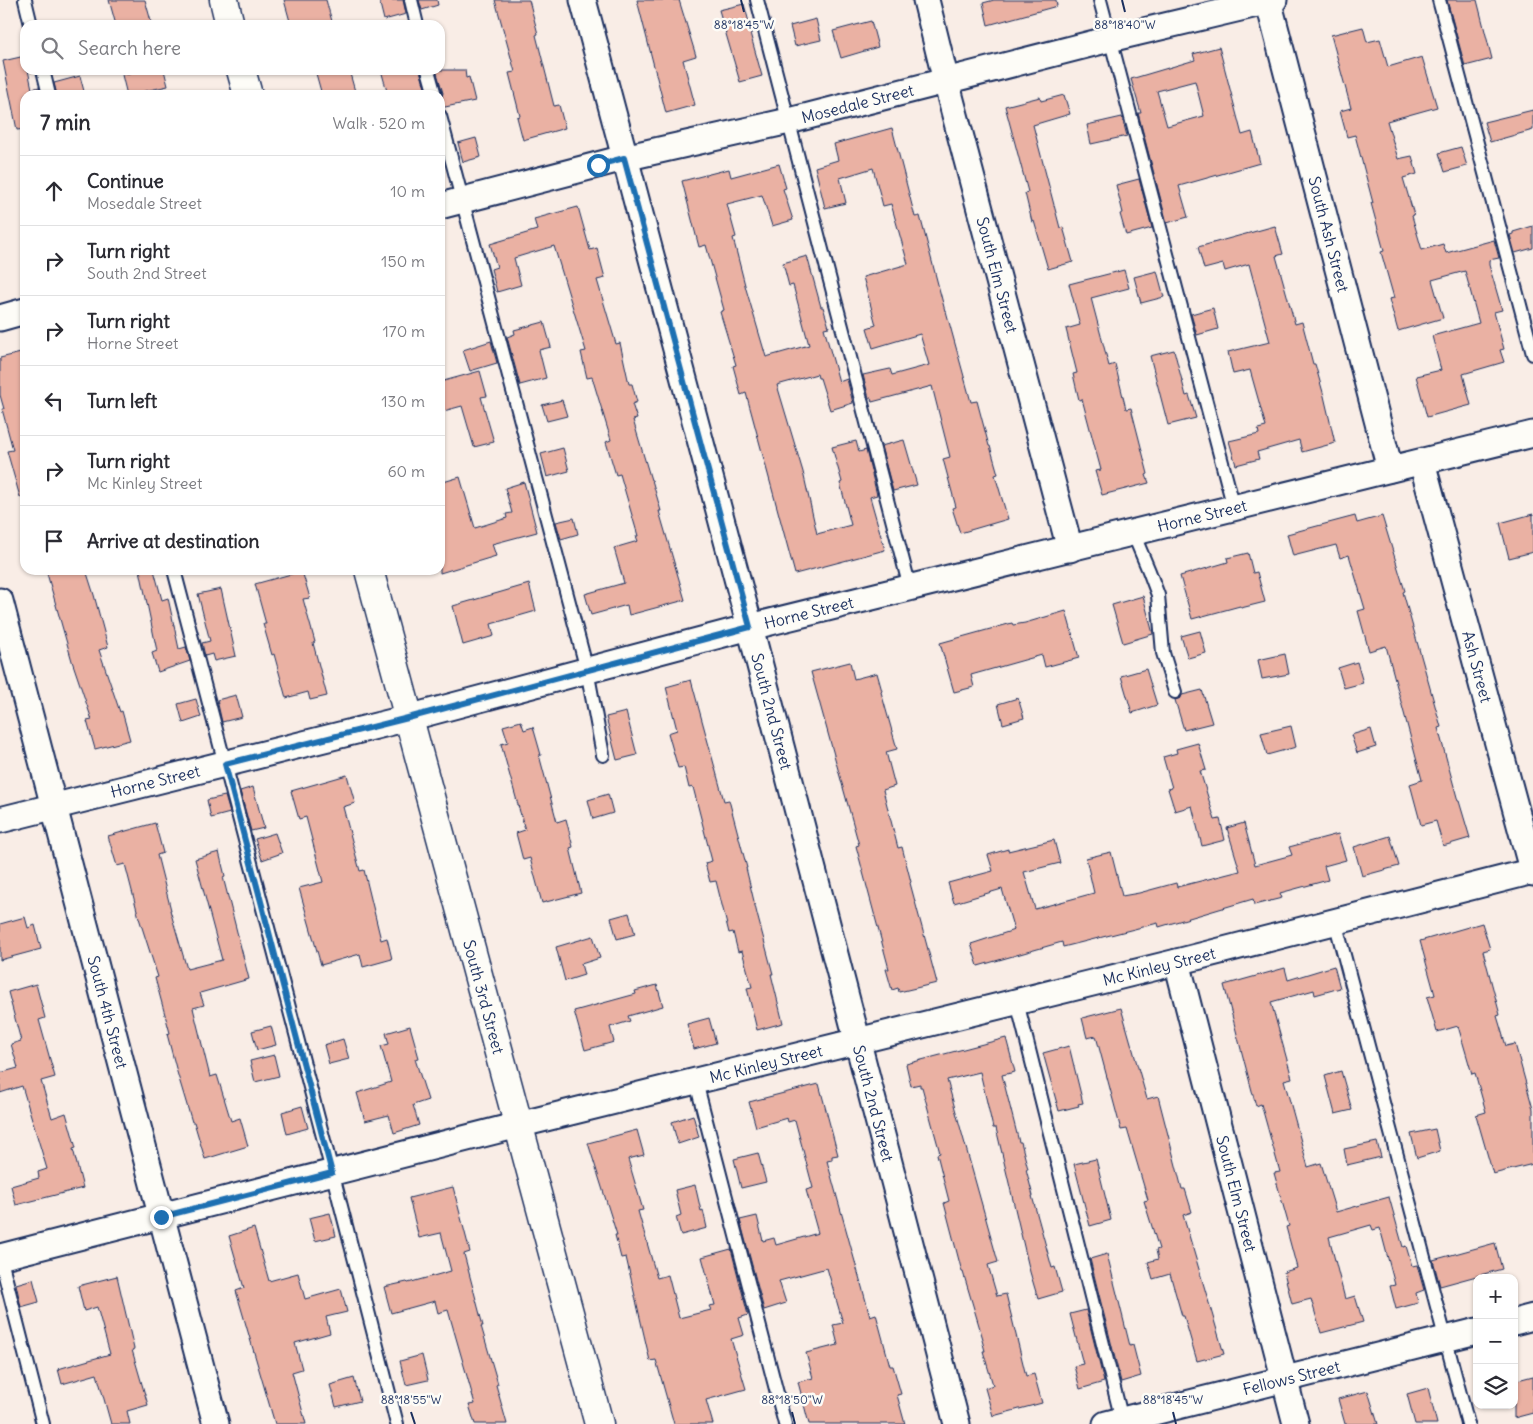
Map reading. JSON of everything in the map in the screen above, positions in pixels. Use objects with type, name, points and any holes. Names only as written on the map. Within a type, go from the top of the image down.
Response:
[{"type":"street","points":[[224,0],[229,20]]},
{"type":"street","name":"South 2nd Street","points":[[583,0],[750,627],[956,1424]]},
{"type":"street","name":"South Elm Street","points":[[926,0],[1070,549]]},
{"type":"street","name":"Mosedale Street","points":[[451,203],[624,158],[789,121],[1270,0]]},
{"type":"street","name":"South Ash Street","points":[[1270,0],[1390,469]]},
{"type":"street","points":[[242,75],[247,90]]},
{"type":"street","points":[[0,318],[20,312]]},
{"type":"street","name":"Horne Street","points":[[0,820],[408,718],[750,627],[1533,434]]},
{"type":"street","name":"Ash Street","points":[[1422,462],[1533,872]]},
{"type":"street","name":"South 3rd Street","points":[[371,575],[408,718],[599,1424]]},
{"type":"street","name":"South 4th Street","points":[[0,601],[216,1424]]},
{"type":"street","name":"Mc Kinley Street","points":[[0,1256],[1533,872]]},
{"type":"street","name":"South Elm Street","points":[[1177,962],[1296,1424]]},
{"type":"street","points":[[1518,1321],[1533,1317]]},
{"type":"street","name":"Fellows Street","points":[[1117,1423],[1473,1332]]},
{"type":"lane","points":[[25,0],[30,20]]},
{"type":"lane","points":[[411,0],[416,20]]},
{"type":"lane","points":[[757,0],[910,588]]},
{"type":"lane","points":[[1100,0],[1234,508]]},
{"type":"lane","points":[[1439,0],[1533,354]]},
{"type":"lane","points":[[44,75],[48,90]]},
{"type":"lane","points":[[429,75],[434,90]]},
{"type":"lane","points":[[445,156],[451,203],[587,670],[603,755]]},
{"type":"lane","points":[[1133,533],[1150,571],[1158,595],[1163,653],[1175,692]]},
{"type":"lane","points":[[175,575],[397,1424]]},
{"type":"lane","points":[[1335,922],[1447,1338],[1468,1424]]},
{"type":"lane","points":[[1017,1002],[1117,1423]]},
{"type":"lane","points":[[696,1082],[785,1424]]},
{"type":"lane","points":[[0,1256],[43,1424]]},
{"type":"building","points":[[109,0],[145,0],[151,20],[115,20]]},
{"type":"building","points":[[284,0],[326,0],[332,20],[290,20]]},
{"type":"building","points":[[379,0],[403,0],[406,14],[384,20]]},
{"type":"building","points":[[419,0],[437,0],[438,5],[422,10]]},
{"type":"building","points":[[495,0],[529,0],[554,106],[559,105],[565,128],[523,140],[517,117],[520,116],[509,73],[515,72]]},
{"type":"building","points":[[637,0],[679,0],[696,56],[683,60],[695,105],[666,113]]},
{"type":"building","points":[[994,0],[1056,0],[1057,6],[988,25],[983,3]]},
{"type":"building","points":[[1447,0],[1477,0],[1492,59],[1465,66]]},
{"type":"building","points":[[744,4],[762,76],[740,82],[719,10]]},
{"type":"building","points":[[816,19],[821,40],[795,46],[790,26]]},
{"type":"building","points":[[871,21],[878,47],[841,58],[833,31]]},
{"type":"building","points":[[1363,27],[1367,42],[1380,39],[1388,67],[1422,57],[1437,107],[1387,121],[1398,159],[1412,156],[1417,174],[1403,178],[1422,250],[1443,244],[1446,253],[1494,240],[1499,258],[1489,260],[1489,265],[1502,310],[1494,312],[1504,349],[1500,350],[1504,362],[1463,374],[1471,405],[1427,417],[1416,376],[1441,370],[1432,336],[1479,323],[1465,271],[1432,280],[1443,318],[1398,331],[1389,299],[1394,298],[1381,252],[1384,251],[1371,203],[1373,203],[1355,135],[1347,137],[1340,111],[1351,108],[1331,35]]},
{"type":"building","points":[[1219,47],[1242,135],[1252,132],[1260,163],[1179,186],[1188,217],[1167,223],[1131,79],[1195,60],[1193,54]],"holes":[[[1195,81],[1204,116],[1167,126],[1157,91]]]},
{"type":"building","points":[[20,57],[20,75],[29,75],[32,89],[39,87],[40,90],[20,90],[20,130],[17,130],[3,61]]},
{"type":"building","points":[[445,70],[465,70],[466,78],[469,77],[475,101],[445,107],[445,90],[442,90],[438,75],[445,75]]},
{"type":"building","points":[[122,75],[165,75],[168,86],[150,90],[126,90]]},
{"type":"building","points":[[316,75],[350,75],[355,90],[321,90]]},
{"type":"building","points":[[382,75],[421,75],[426,90],[387,90]]},
{"type":"building","points":[[80,76],[84,90],[56,90],[54,83]]},
{"type":"building","points":[[1064,95],[1070,114],[1033,125],[1060,228],[1063,227],[1073,262],[1048,269],[1034,221],[1032,222],[1025,193],[1028,192],[1005,106],[1040,97],[1041,101]]},
{"type":"building","points":[[1533,110],[1533,130],[1490,142],[1484,122]]},
{"type":"building","points":[[1122,117],[1127,136],[1091,144],[1087,125]]},
{"type":"building","points":[[892,128],[915,217],[920,216],[971,402],[977,401],[998,474],[995,475],[1008,519],[960,533],[952,508],[956,507],[943,459],[950,457],[932,386],[872,402],[871,398],[869,398],[863,375],[890,369],[892,375],[929,365],[920,334],[873,348],[867,328],[876,325],[863,277],[908,264],[891,204],[883,206],[873,168],[840,178],[846,203],[825,208],[815,167],[838,160],[834,144]]},
{"type":"building","points":[[476,138],[481,157],[463,162],[458,143]]},
{"type":"building","points":[[1461,147],[1467,166],[1445,172],[1439,153]]},
{"type":"building","points":[[779,164],[786,188],[783,189],[793,220],[772,226],[762,195],[727,204],[736,237],[733,238],[746,289],[766,357],[809,345],[793,285],[789,286],[783,263],[807,256],[821,307],[823,307],[829,327],[824,328],[839,382],[847,379],[853,403],[830,410],[817,374],[777,385],[803,472],[817,534],[851,525],[832,447],[856,441],[859,452],[866,450],[877,495],[870,497],[885,550],[795,574],[746,393],[741,395],[733,366],[736,365],[720,312],[724,310],[706,245],[699,247],[682,181],[729,169],[731,177]]},
{"type":"building","points":[[1139,179],[1152,228],[1126,235],[1120,214],[1123,213],[1116,185]]},
{"type":"building","points":[[578,207],[590,250],[597,248],[605,278],[597,280],[616,344],[620,343],[629,384],[632,384],[637,402],[632,404],[637,419],[633,420],[661,511],[659,511],[685,600],[629,615],[627,605],[591,615],[585,594],[624,583],[614,548],[638,541],[636,536],[638,536],[620,474],[616,475],[606,442],[611,440],[592,377],[587,378],[581,352],[586,351],[554,246],[514,258],[521,285],[497,292],[491,269],[497,267],[490,244],[537,230],[534,219]]},
{"type":"building","points":[[1275,226],[1283,254],[1276,256],[1295,324],[1302,322],[1324,396],[1335,443],[1302,452],[1299,440],[1257,452],[1259,459],[1236,465],[1229,441],[1259,434],[1258,429],[1266,427],[1250,370],[1233,374],[1228,352],[1270,342],[1249,264],[1225,271],[1223,264],[1204,269],[1198,247]]},
{"type":"building","points":[[1533,226],[1533,248],[1515,253],[1510,235],[1513,232]]},
{"type":"building","points":[[1124,270],[1129,288],[1091,298],[1109,366],[1115,364],[1126,409],[1131,408],[1149,483],[1102,495],[1095,471],[1101,470],[1082,399],[1079,400],[1073,374],[1077,373],[1066,329],[1080,325],[1069,284]]},
{"type":"building","points":[[1157,271],[1164,297],[1141,303],[1134,277]]},
{"type":"building","points":[[1213,308],[1218,329],[1197,335],[1191,314]]},
{"type":"building","points":[[544,322],[551,347],[539,350],[546,378],[520,385],[507,337],[515,334],[514,330]]},
{"type":"building","points":[[491,341],[497,363],[470,371],[463,350]]},
{"type":"building","points":[[1174,350],[1186,396],[1189,395],[1196,418],[1168,425],[1150,356]]},
{"type":"building","points":[[20,353],[20,497],[7,451],[13,450],[0,395],[0,358]]},
{"type":"building","points":[[480,371],[487,396],[481,397],[494,442],[474,447],[462,406],[445,411],[445,381]]},
{"type":"building","points":[[562,400],[567,416],[547,421],[542,405]]},
{"type":"building","points":[[904,440],[917,485],[893,491],[881,446]]},
{"type":"building","points":[[563,448],[569,471],[547,477],[541,454]]},
{"type":"building","points":[[460,477],[475,528],[507,518],[506,514],[512,513],[505,488],[524,482],[537,532],[492,544],[496,556],[445,571],[445,482]]},
{"type":"building","points":[[1533,514],[1533,552],[1509,558],[1500,523]]},
{"type":"building","points":[[1355,516],[1357,523],[1382,516],[1405,591],[1403,592],[1441,727],[1438,728],[1470,838],[1443,846],[1436,821],[1421,825],[1410,784],[1422,780],[1386,646],[1369,651],[1358,611],[1365,609],[1349,555],[1340,558],[1336,545],[1293,556],[1287,534]]},
{"type":"building","points":[[574,518],[578,534],[561,539],[556,522]]},
{"type":"building","points":[[1248,553],[1253,573],[1257,572],[1265,602],[1241,608],[1240,606],[1192,619],[1180,576],[1228,562],[1227,558]]},
{"type":"building","points":[[47,575],[88,575],[108,647],[99,650],[120,712],[122,711],[130,740],[95,749],[87,721],[92,720],[72,661]]},
{"type":"building","points":[[141,575],[155,575],[162,600],[168,598],[179,649],[186,647],[190,661],[158,672],[152,653],[157,651]]},
{"type":"building","points":[[288,575],[303,575],[310,598],[303,599],[327,696],[310,700],[308,692],[286,698],[274,654],[272,655],[263,624],[266,624],[255,584]]},
{"type":"building","points":[[529,584],[536,611],[491,624],[494,636],[463,645],[453,606]]},
{"type":"building","points":[[221,589],[236,656],[214,661],[212,654],[205,656],[202,643],[210,641],[198,594]]},
{"type":"building","points":[[1143,596],[1153,634],[1123,643],[1112,605]]},
{"type":"building","points":[[1066,611],[1079,658],[1045,667],[1042,655],[971,675],[974,687],[954,692],[940,643],[1012,623],[1013,625],[1025,623]]},
{"type":"building","points":[[1200,631],[1206,653],[1188,658],[1181,636]]},
{"type":"building","points":[[1285,654],[1289,674],[1262,679],[1258,660]]},
{"type":"building","points":[[850,662],[854,679],[877,673],[882,691],[897,749],[886,752],[895,786],[883,790],[898,848],[902,847],[937,983],[899,992],[898,988],[892,990],[886,969],[889,969],[856,846],[859,845],[811,672]]},
{"type":"building","points":[[1357,662],[1363,683],[1344,688],[1338,668]]},
{"type":"building","points":[[1146,669],[1157,705],[1132,713],[1121,676]]},
{"type":"building","points":[[691,680],[724,801],[729,800],[773,974],[771,974],[783,1023],[757,1030],[747,988],[752,987],[742,951],[738,952],[733,932],[729,933],[716,881],[710,882],[705,863],[712,861],[693,787],[689,788],[684,767],[678,768],[668,733],[677,730],[666,687]]},
{"type":"building","points":[[1202,690],[1212,723],[1184,730],[1175,700],[1181,698],[1182,695]]},
{"type":"building","points":[[236,695],[242,717],[222,722],[217,700]]},
{"type":"building","points":[[1018,698],[1024,718],[1003,724],[998,704]]},
{"type":"building","points":[[196,699],[201,717],[183,723],[178,704]]},
{"type":"building","points":[[626,712],[637,755],[617,760],[606,717]]},
{"type":"building","points":[[521,721],[524,730],[533,727],[557,822],[566,819],[573,847],[570,848],[581,893],[542,903],[530,858],[523,860],[516,833],[525,830],[501,744],[508,742],[503,726]]},
{"type":"building","points":[[1291,726],[1296,747],[1267,755],[1261,733]]},
{"type":"building","points":[[1371,729],[1376,747],[1357,753],[1351,735]]},
{"type":"building","points":[[1198,743],[1206,770],[1200,771],[1215,820],[1220,819],[1225,840],[1202,846],[1192,806],[1175,811],[1168,789],[1172,788],[1163,757],[1177,753],[1176,749]]},
{"type":"building","points":[[347,775],[355,803],[343,807],[360,871],[364,870],[381,940],[387,938],[392,959],[363,967],[360,954],[321,965],[299,888],[323,882],[306,817],[299,819],[291,791]]},
{"type":"building","points":[[253,787],[264,828],[251,831],[240,791]]},
{"type":"building","points":[[608,794],[613,813],[593,819],[588,800]]},
{"type":"building","points":[[225,796],[230,813],[211,818],[207,800]]},
{"type":"building","points":[[155,823],[163,853],[157,855],[187,969],[222,960],[195,859],[219,852],[225,876],[223,877],[249,979],[200,993],[204,1005],[193,1008],[210,1077],[217,1075],[231,1121],[240,1118],[248,1146],[205,1159],[177,1072],[167,1034],[170,1033],[155,978],[158,977],[139,918],[125,864],[117,866],[108,836]]},
{"type":"building","points":[[1244,823],[1255,865],[1292,855],[1289,847],[1338,834],[1346,860],[1324,866],[1328,880],[1280,893],[1282,898],[1254,905],[1253,899],[1159,927],[1158,923],[1063,947],[1062,942],[978,966],[971,944],[1014,930],[1002,889],[954,903],[948,883],[993,871],[988,855],[1054,840],[1060,863],[1024,872],[1035,909],[1094,893],[1086,858],[1111,852],[1122,896],[1176,883],[1177,887],[1240,871],[1227,828]]},
{"type":"building","points":[[275,833],[282,853],[262,860],[255,839]]},
{"type":"building","points":[[1390,836],[1399,866],[1362,876],[1354,847]]},
{"type":"building","points":[[629,913],[635,934],[617,939],[611,918]]},
{"type":"building","points":[[25,917],[28,928],[35,925],[41,949],[0,960],[0,924]]},
{"type":"building","points":[[1482,923],[1490,949],[1483,951],[1500,1015],[1497,1016],[1506,1046],[1515,1044],[1533,1109],[1533,1164],[1493,1174],[1476,1115],[1486,1112],[1475,1073],[1472,1074],[1458,1026],[1437,1032],[1427,997],[1435,995],[1420,941]]},
{"type":"building","points":[[593,936],[600,958],[581,964],[584,975],[565,981],[556,947]]},
{"type":"building","points":[[1334,966],[1340,988],[1315,995],[1314,990],[1271,1002],[1292,1078],[1284,1080],[1308,1167],[1321,1163],[1336,1212],[1389,1197],[1403,1247],[1406,1246],[1412,1266],[1417,1265],[1424,1290],[1416,1293],[1418,1303],[1396,1309],[1390,1286],[1395,1285],[1380,1228],[1373,1230],[1371,1225],[1329,1237],[1345,1299],[1355,1296],[1363,1322],[1321,1333],[1311,1299],[1292,1304],[1284,1272],[1297,1268],[1286,1227],[1289,1226],[1274,1173],[1280,1172],[1261,1104],[1256,1106],[1224,985],[1285,968],[1288,980]]},
{"type":"building","points":[[36,984],[45,1018],[39,1020],[55,1077],[41,1081],[52,1118],[66,1113],[76,1148],[73,1149],[83,1188],[16,1205],[11,1186],[39,1178],[38,1172],[47,1169],[22,1086],[0,1093],[0,1073],[18,1068],[11,1044],[21,1041],[8,992]]},
{"type":"building","points":[[657,985],[663,1006],[628,1016],[630,1021],[610,1027],[614,1042],[585,1050],[574,1011],[636,994],[635,991]]},
{"type":"building","points":[[1121,1008],[1147,1099],[1158,1096],[1182,1189],[1185,1189],[1192,1212],[1183,1215],[1224,1354],[1197,1361],[1170,1274],[1153,1279],[1148,1262],[1158,1259],[1156,1250],[1159,1249],[1144,1201],[1148,1200],[1127,1129],[1121,1130],[1096,1036],[1087,1038],[1082,1018]]},
{"type":"building","points":[[709,1018],[716,1043],[694,1049],[687,1024]]},
{"type":"building","points":[[271,1026],[276,1045],[257,1050],[252,1031]]},
{"type":"building","points":[[410,1026],[419,1058],[415,1059],[428,1100],[413,1105],[419,1125],[394,1133],[389,1115],[365,1121],[357,1093],[391,1082],[381,1046],[389,1044],[386,1033]]},
{"type":"building","points":[[1006,1038],[1015,1072],[1002,1075],[1028,1169],[1026,1169],[1032,1196],[1052,1268],[1055,1267],[1062,1292],[1038,1299],[996,1128],[993,1128],[980,1072],[947,1080],[998,1262],[988,1265],[997,1296],[1006,1294],[1026,1376],[1034,1374],[1042,1403],[993,1416],[985,1388],[993,1385],[983,1351],[985,1351],[983,1339],[962,1272],[944,1203],[949,1201],[937,1154],[940,1153],[922,1087],[920,1087],[920,1084],[911,1086],[906,1064]]},
{"type":"building","points":[[343,1039],[349,1059],[329,1064],[324,1045]]},
{"type":"building","points":[[1069,1046],[1083,1103],[1078,1104],[1079,1106],[1059,1111],[1043,1053]]},
{"type":"building","points":[[274,1055],[279,1076],[255,1082],[250,1061]]},
{"type":"building","points":[[1341,1071],[1352,1110],[1335,1114],[1325,1076]]},
{"type":"building","points":[[819,1084],[838,1155],[832,1156],[832,1160],[827,1161],[870,1316],[876,1314],[890,1366],[893,1366],[901,1394],[897,1395],[905,1424],[809,1424],[798,1382],[813,1378],[806,1353],[838,1345],[833,1325],[843,1323],[827,1268],[779,1281],[786,1303],[764,1310],[740,1220],[757,1216],[763,1241],[774,1238],[776,1245],[818,1233],[806,1190],[813,1188],[795,1120],[788,1122],[787,1118],[756,1127],[749,1102]]},
{"type":"building","points":[[302,1106],[308,1128],[287,1134],[282,1112]]},
{"type":"building","points":[[693,1115],[699,1137],[678,1144],[672,1122]]},
{"type":"building","points":[[1435,1129],[1440,1151],[1417,1158],[1411,1134]]},
{"type":"building","points":[[637,1130],[644,1155],[628,1159],[643,1210],[638,1211],[657,1278],[668,1275],[679,1318],[711,1310],[709,1306],[715,1305],[702,1257],[731,1249],[748,1315],[739,1318],[744,1335],[731,1339],[746,1389],[706,1400],[713,1424],[674,1424],[656,1360],[650,1361],[626,1257],[621,1258],[615,1235],[617,1235],[588,1143]]},
{"type":"building","points":[[1377,1142],[1381,1157],[1347,1165],[1344,1149]]},
{"type":"building","points":[[758,1153],[766,1182],[741,1188],[734,1159]]},
{"type":"building","points":[[1096,1159],[1111,1220],[1090,1226],[1074,1164]]},
{"type":"building","points":[[695,1185],[707,1228],[681,1235],[676,1217],[681,1215],[675,1190]]},
{"type":"building","points":[[453,1187],[470,1252],[464,1254],[507,1424],[475,1424],[469,1405],[475,1404],[448,1310],[438,1313],[435,1301],[391,1313],[384,1287],[408,1283],[451,1271],[441,1233],[419,1238],[409,1198]]},
{"type":"building","points":[[330,1213],[336,1236],[315,1241],[309,1218]]},
{"type":"building","points":[[254,1228],[269,1281],[298,1273],[305,1299],[341,1289],[347,1312],[326,1317],[330,1333],[295,1343],[302,1369],[292,1372],[306,1424],[275,1424],[236,1291],[244,1288],[229,1236]]},
{"type":"building","points":[[1495,1243],[1502,1269],[1484,1274],[1473,1274],[1473,1277],[1440,1286],[1433,1260]]},
{"type":"building","points":[[1107,1254],[1130,1346],[1133,1345],[1141,1376],[1121,1382],[1090,1259]]},
{"type":"building","points":[[117,1276],[134,1349],[132,1350],[148,1405],[127,1411],[130,1424],[111,1424],[97,1374],[62,1384],[58,1369],[110,1354],[97,1307],[84,1311],[78,1286]]},
{"type":"building","points":[[33,1279],[39,1302],[21,1307],[16,1284]]},
{"type":"building","points":[[1086,1310],[1104,1382],[1080,1389],[1074,1366],[1083,1364],[1070,1314]]},
{"type":"building","points":[[422,1355],[428,1380],[406,1385],[400,1361]]},
{"type":"building","points":[[1533,1376],[1533,1413],[1514,1418],[1514,1409],[1518,1409],[1518,1380]]},
{"type":"building","points":[[354,1378],[360,1401],[336,1407],[330,1385]]},
{"type":"building","points":[[1428,1388],[1437,1424],[1415,1424],[1407,1394]]},
{"type":"building","points":[[1368,1391],[1378,1424],[1345,1424],[1338,1399]]},
{"type":"route","points":[[161,1217],[332,1173],[225,764],[408,718],[750,627],[624,158],[598,165]]}]
